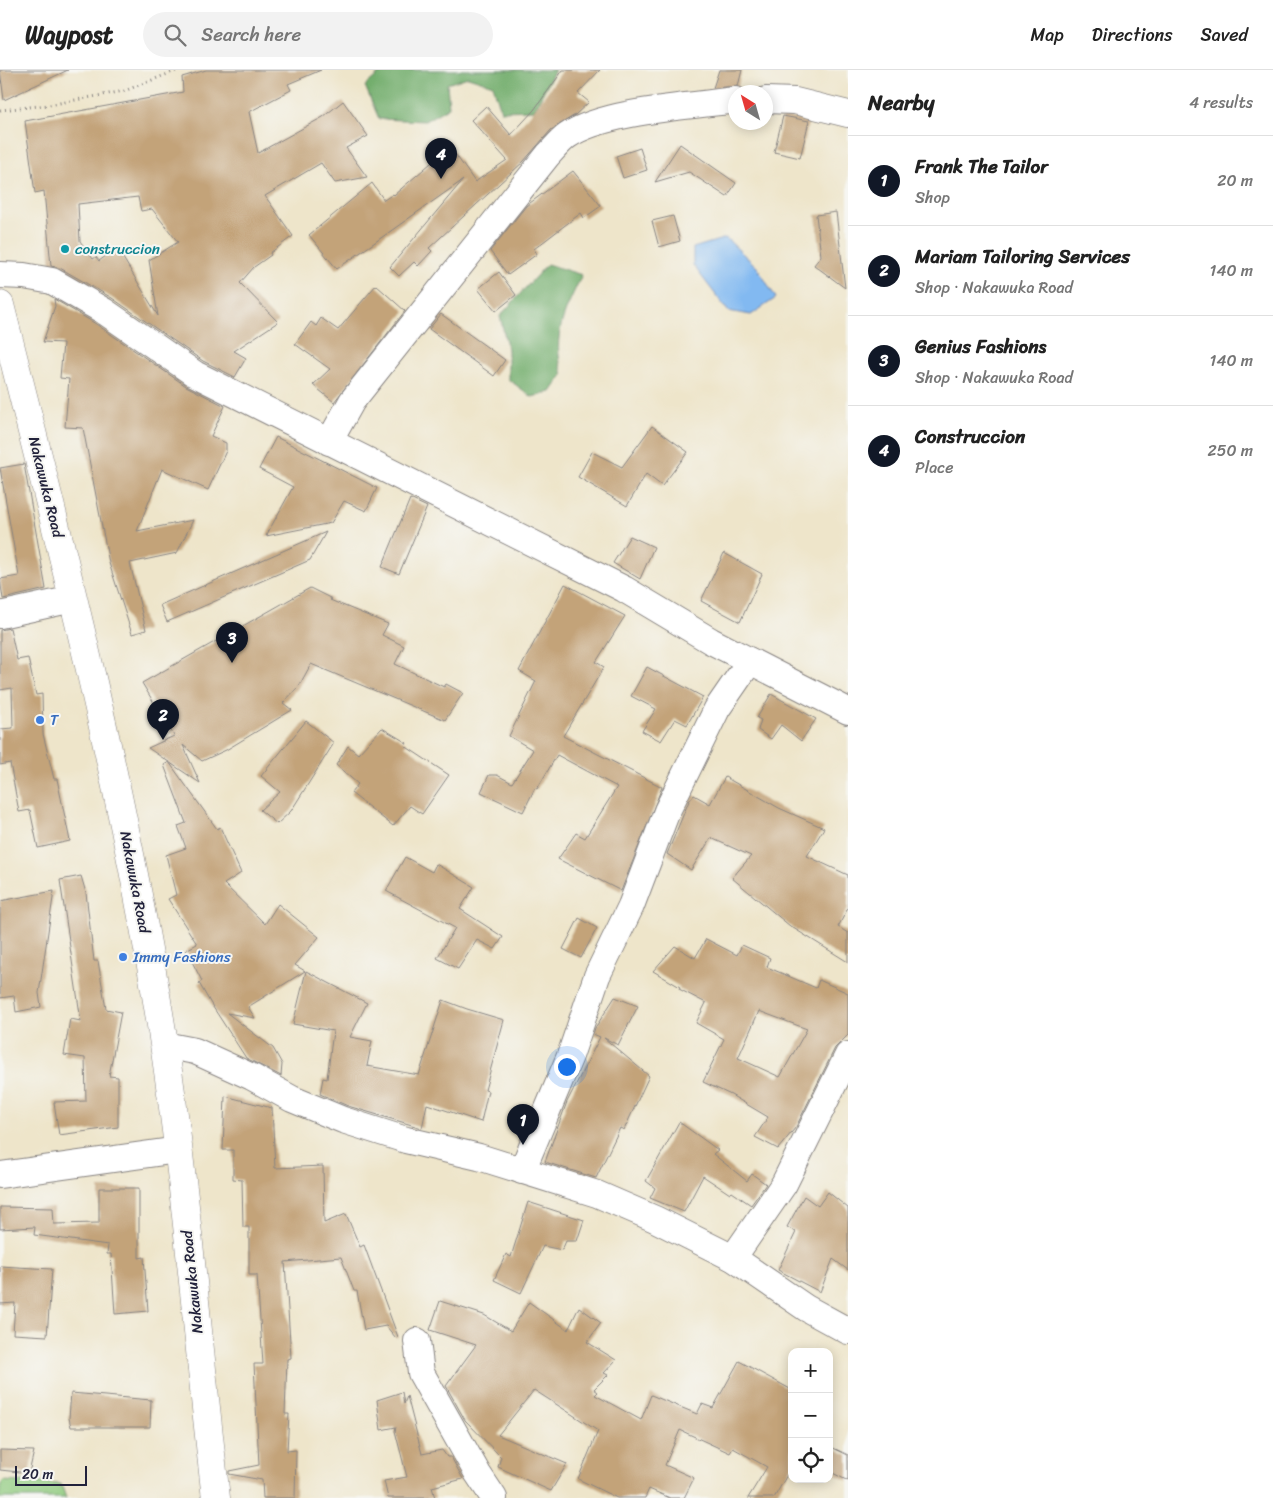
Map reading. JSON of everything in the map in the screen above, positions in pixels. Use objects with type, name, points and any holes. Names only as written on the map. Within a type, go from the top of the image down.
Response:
[{"type":"main road","name":"Nakawuka Road","points":[[0,305],[73,598],[112,766],[143,923],[164,1045],[178,1150],[216,1498]]},
{"type":"street","points":[[773,100],[795,101],[848,114]]},
{"type":"street","points":[[329,442],[352,401],[548,155],[566,136],[584,127],[618,117],[728,101]]},
{"type":"street","points":[[0,275],[24,276],[52,281],[104,311],[195,374],[329,442],[370,460],[624,589],[750,661],[848,710]]},
{"type":"street","points":[[0,615],[73,598]]},
{"type":"street","points":[[522,1171],[570,1056],[597,976],[631,906],[667,811],[717,709],[750,661]]},
{"type":"street","points":[[164,1045],[195,1051],[252,1077],[292,1099],[343,1120],[522,1171],[605,1198],[655,1219],[733,1258],[806,1308],[848,1331]]},
{"type":"street","points":[[733,1258],[784,1184],[848,1055]]},
{"type":"street","points":[[0,1175],[178,1150]]},
{"type":"street","points":[[417,1341],[421,1373],[478,1474],[494,1498]]},
{"type":"path","points":[[0,110],[49,105],[124,91],[178,70]]},
{"type":"green space","points":[[383,70],[555,70],[534,110],[501,111],[493,85],[468,77],[447,84],[449,107],[425,121],[379,119],[365,86]]},
{"type":"green space","points":[[547,264],[582,275],[565,312],[559,335],[560,361],[563,375],[551,392],[532,397],[508,379],[508,350],[500,316]]},
{"type":"green space","points":[[3,1481],[61,1484],[66,1498],[0,1498],[0,1488]]},
{"type":"water","points":[[726,238],[757,267],[776,298],[751,315],[728,311],[693,265],[693,248]]},
{"type":"building","points":[[0,70],[68,70],[4,100]]},
{"type":"building","points":[[206,70],[321,70],[288,84],[291,90],[249,112],[258,153],[323,117],[343,101],[368,136],[346,148],[367,177],[335,183],[321,163],[265,196],[293,236],[254,267],[240,283],[278,322],[234,351],[246,358],[235,377],[203,361],[112,298],[60,268],[51,266],[44,191],[35,193],[25,121],[183,92],[182,77]],"holes":[[[138,197],[141,211],[152,209],[178,242],[149,260],[158,316],[117,248],[99,261],[96,257],[93,259],[80,241],[78,204]]]},
{"type":"building","points":[[563,70],[600,70],[578,93],[589,102],[575,115],[551,130],[523,162],[429,248],[432,251],[418,266],[414,262],[399,276],[390,267],[463,180],[337,269],[309,235],[372,183],[384,200],[394,195],[446,150],[449,154],[453,151],[475,182],[507,160],[471,120],[486,106],[511,135],[534,110]]},
{"type":"building","points":[[719,70],[742,70],[738,85],[713,88]]},
{"type":"building","points":[[783,116],[809,121],[800,158],[774,152]]},
{"type":"building","points":[[680,144],[736,183],[727,197],[689,172],[655,182]]},
{"type":"building","points":[[640,148],[647,170],[623,178],[616,156]]},
{"type":"building","points":[[573,171],[601,206],[584,218],[581,213],[534,249],[537,254],[508,275],[490,251],[526,206]]},
{"type":"building","points":[[836,212],[845,288],[814,265],[821,256],[816,215]]},
{"type":"building","points":[[673,216],[680,241],[659,247],[652,221]]},
{"type":"building","points":[[499,272],[516,295],[496,311],[478,289]]},
{"type":"building","points":[[376,285],[405,311],[334,402],[313,385],[330,369],[295,344],[311,322],[316,326],[321,318],[338,330]]},
{"type":"building","points":[[54,299],[96,324],[186,386],[225,406],[211,436],[226,443],[226,451],[208,490],[162,469],[137,531],[193,520],[177,553],[130,563],[146,630],[132,634],[109,563],[83,428],[65,427],[69,379],[60,378],[63,343],[43,342],[55,306]]},
{"type":"building","points":[[441,314],[505,360],[494,376],[429,329]]},
{"type":"building","points":[[652,426],[688,452],[662,486],[646,474],[627,506],[578,477],[592,452],[622,467]]},
{"type":"building","points":[[276,437],[377,488],[366,511],[344,501],[331,523],[266,536],[293,487],[259,469]]},
{"type":"building","points":[[24,464],[46,589],[3,599],[0,579],[19,576],[0,468]]},
{"type":"building","points":[[410,499],[427,507],[399,574],[382,567]]},
{"type":"building","points":[[326,532],[310,560],[167,622],[160,605]]},
{"type":"building","points":[[630,536],[654,547],[640,579],[613,563]]},
{"type":"building","points":[[724,553],[762,574],[740,622],[701,601]]},
{"type":"building","points":[[565,584],[625,616],[596,662],[604,667],[563,736],[662,787],[621,891],[558,859],[576,833],[585,838],[617,787],[557,755],[537,789],[535,788],[523,812],[481,792],[489,775],[497,775],[512,783],[533,750],[509,736],[536,681],[519,671]]},
{"type":"building","points":[[310,588],[332,599],[330,600],[388,624],[382,635],[404,646],[395,664],[444,687],[446,684],[463,693],[445,720],[311,664],[299,686],[283,703],[292,710],[226,750],[202,761],[183,745],[200,783],[148,748],[174,736],[142,683]]},
{"type":"building","points":[[10,628],[17,660],[28,658],[36,695],[42,694],[43,734],[54,779],[57,779],[70,841],[38,848],[30,810],[19,812],[10,763],[0,765],[0,729],[13,728],[12,688],[0,690],[0,630]]},
{"type":"building","points":[[647,667],[703,697],[687,725],[675,719],[661,741],[642,731],[656,709],[631,696]]},
{"type":"building","points":[[771,694],[816,719],[801,741],[781,725],[771,739],[758,730],[761,720],[757,718]]},
{"type":"building","points":[[306,721],[334,743],[291,811],[277,824],[260,810],[280,792],[261,776]]},
{"type":"building","points":[[382,728],[407,743],[405,746],[449,775],[422,814],[410,806],[393,826],[351,793],[358,784],[336,765],[348,746],[358,754]]},
{"type":"building","points":[[169,762],[217,829],[220,827],[241,873],[224,884],[265,924],[278,904],[319,937],[295,965],[305,971],[248,1007],[255,1018],[227,1013],[273,1048],[282,1064],[281,1076],[246,1058],[199,983],[202,981],[186,950],[197,944],[168,899],[176,895],[166,855],[186,848],[178,826],[186,823],[164,765]]},
{"type":"building","points":[[725,777],[779,808],[824,828],[807,856],[848,875],[848,908],[838,927],[848,933],[848,962],[790,926],[732,878],[751,856],[711,838],[691,870],[667,854],[689,801],[694,795],[710,804]]},
{"type":"building","points":[[405,857],[432,872],[436,864],[474,887],[460,909],[503,937],[495,949],[477,940],[458,969],[437,958],[455,928],[386,891]]},
{"type":"building","points":[[81,876],[86,893],[94,961],[98,961],[106,1009],[121,1012],[109,1076],[118,1077],[118,1127],[59,1135],[54,1102],[86,1101],[85,1058],[64,1055],[70,1019],[81,1021],[60,880]]},
{"type":"building","points":[[54,891],[39,993],[41,1007],[16,1012],[14,996],[0,998],[0,901]]},
{"type":"building","points":[[579,918],[597,928],[581,958],[563,949]]},
{"type":"building","points":[[706,939],[737,955],[742,945],[770,958],[767,967],[816,988],[819,980],[848,993],[848,1035],[835,1048],[796,1127],[778,1149],[755,1137],[768,1117],[731,1095],[703,1082],[724,1039],[696,1023],[706,1003],[679,989],[680,987],[653,971],[675,946],[695,958]],"holes":[[[759,1011],[807,1029],[780,1077],[738,1058]]]},
{"type":"building","points":[[306,971],[367,1003],[350,1037],[372,1041],[367,1066],[419,1075],[443,1000],[504,1020],[485,1090],[488,1091],[481,1122],[427,1104],[422,1128],[348,1106],[320,1094],[323,1078],[327,1079],[333,1031],[293,1024]]},
{"type":"building","points":[[615,997],[638,1006],[618,1045],[604,1038],[649,1076],[624,1130],[620,1128],[596,1178],[545,1162],[567,1102],[600,1037],[593,1034],[595,1028]]},
{"type":"building","points":[[225,1096],[272,1108],[275,1168],[323,1166],[324,1223],[346,1214],[360,1247],[364,1245],[398,1337],[396,1338],[386,1326],[364,1330],[357,1291],[354,1291],[341,1257],[285,1262],[291,1358],[287,1359],[285,1414],[289,1414],[287,1451],[296,1450],[295,1498],[263,1498],[262,1480],[229,1474],[229,1471],[259,1465],[254,1364],[263,1364],[257,1275],[249,1275],[249,1227],[243,1227],[242,1180],[233,1179],[233,1150],[223,1150]]},
{"type":"building","points":[[679,1122],[718,1150],[713,1154],[747,1181],[752,1174],[766,1184],[751,1205],[703,1176],[684,1212],[650,1198],[655,1188],[646,1181]]},
{"type":"building","points":[[99,1188],[139,1188],[139,1258],[144,1257],[148,1311],[115,1314],[111,1254],[107,1254],[108,1245],[34,1235],[35,1227],[0,1229],[0,1207],[53,1208],[54,1224],[99,1223]]},
{"type":"building","points":[[828,1192],[848,1208],[848,1270],[833,1259],[820,1292],[778,1270],[796,1232],[787,1227],[804,1196],[818,1206]]},
{"type":"building","points":[[528,1202],[584,1220],[577,1241],[566,1241],[562,1250],[543,1246],[521,1293],[494,1280],[506,1254],[511,1257]]},
{"type":"building","points":[[0,1266],[52,1269],[47,1336],[13,1334],[15,1303],[0,1304]]},
{"type":"building","points":[[440,1301],[484,1315],[511,1331],[529,1302],[568,1330],[579,1307],[601,1323],[587,1342],[616,1360],[604,1373],[608,1375],[594,1389],[598,1392],[595,1395],[641,1420],[651,1395],[697,1414],[702,1404],[713,1408],[739,1361],[788,1388],[788,1473],[774,1498],[748,1498],[767,1467],[733,1448],[730,1453],[680,1430],[665,1465],[694,1478],[684,1498],[670,1498],[649,1489],[645,1498],[617,1498],[578,1479],[598,1431],[534,1390],[498,1435],[567,1464],[551,1491],[498,1467],[501,1457],[465,1420],[446,1386],[476,1345],[430,1330]]},
{"type":"building","points":[[402,1392],[404,1404],[407,1396],[422,1454],[442,1450],[447,1457],[451,1457],[463,1479],[432,1487],[435,1498],[388,1498],[384,1481],[407,1477],[395,1431],[396,1427],[381,1430],[377,1400]]},
{"type":"building","points":[[71,1393],[151,1400],[150,1427],[71,1427],[69,1418]]},
{"type":"building","points":[[833,1448],[848,1455],[848,1481],[833,1473]]},
{"type":"building","points":[[0,1450],[34,1451],[29,1473],[0,1470]]},
{"type":"place","name":"Construccion","points":[[441,179]]},
{"type":"place","name":"construccion","points":[[65,249]]},
{"type":"place","name":"Genius Fashions","points":[[232,663]]},
{"type":"place","name":"T","points":[[40,720]]},
{"type":"place","name":"Mariam Tailoring Services","points":[[163,740]]},
{"type":"place","name":"Immy Fashions","points":[[123,957]]},
{"type":"place","name":"Frank The Tailor","points":[[523,1145]]}]
